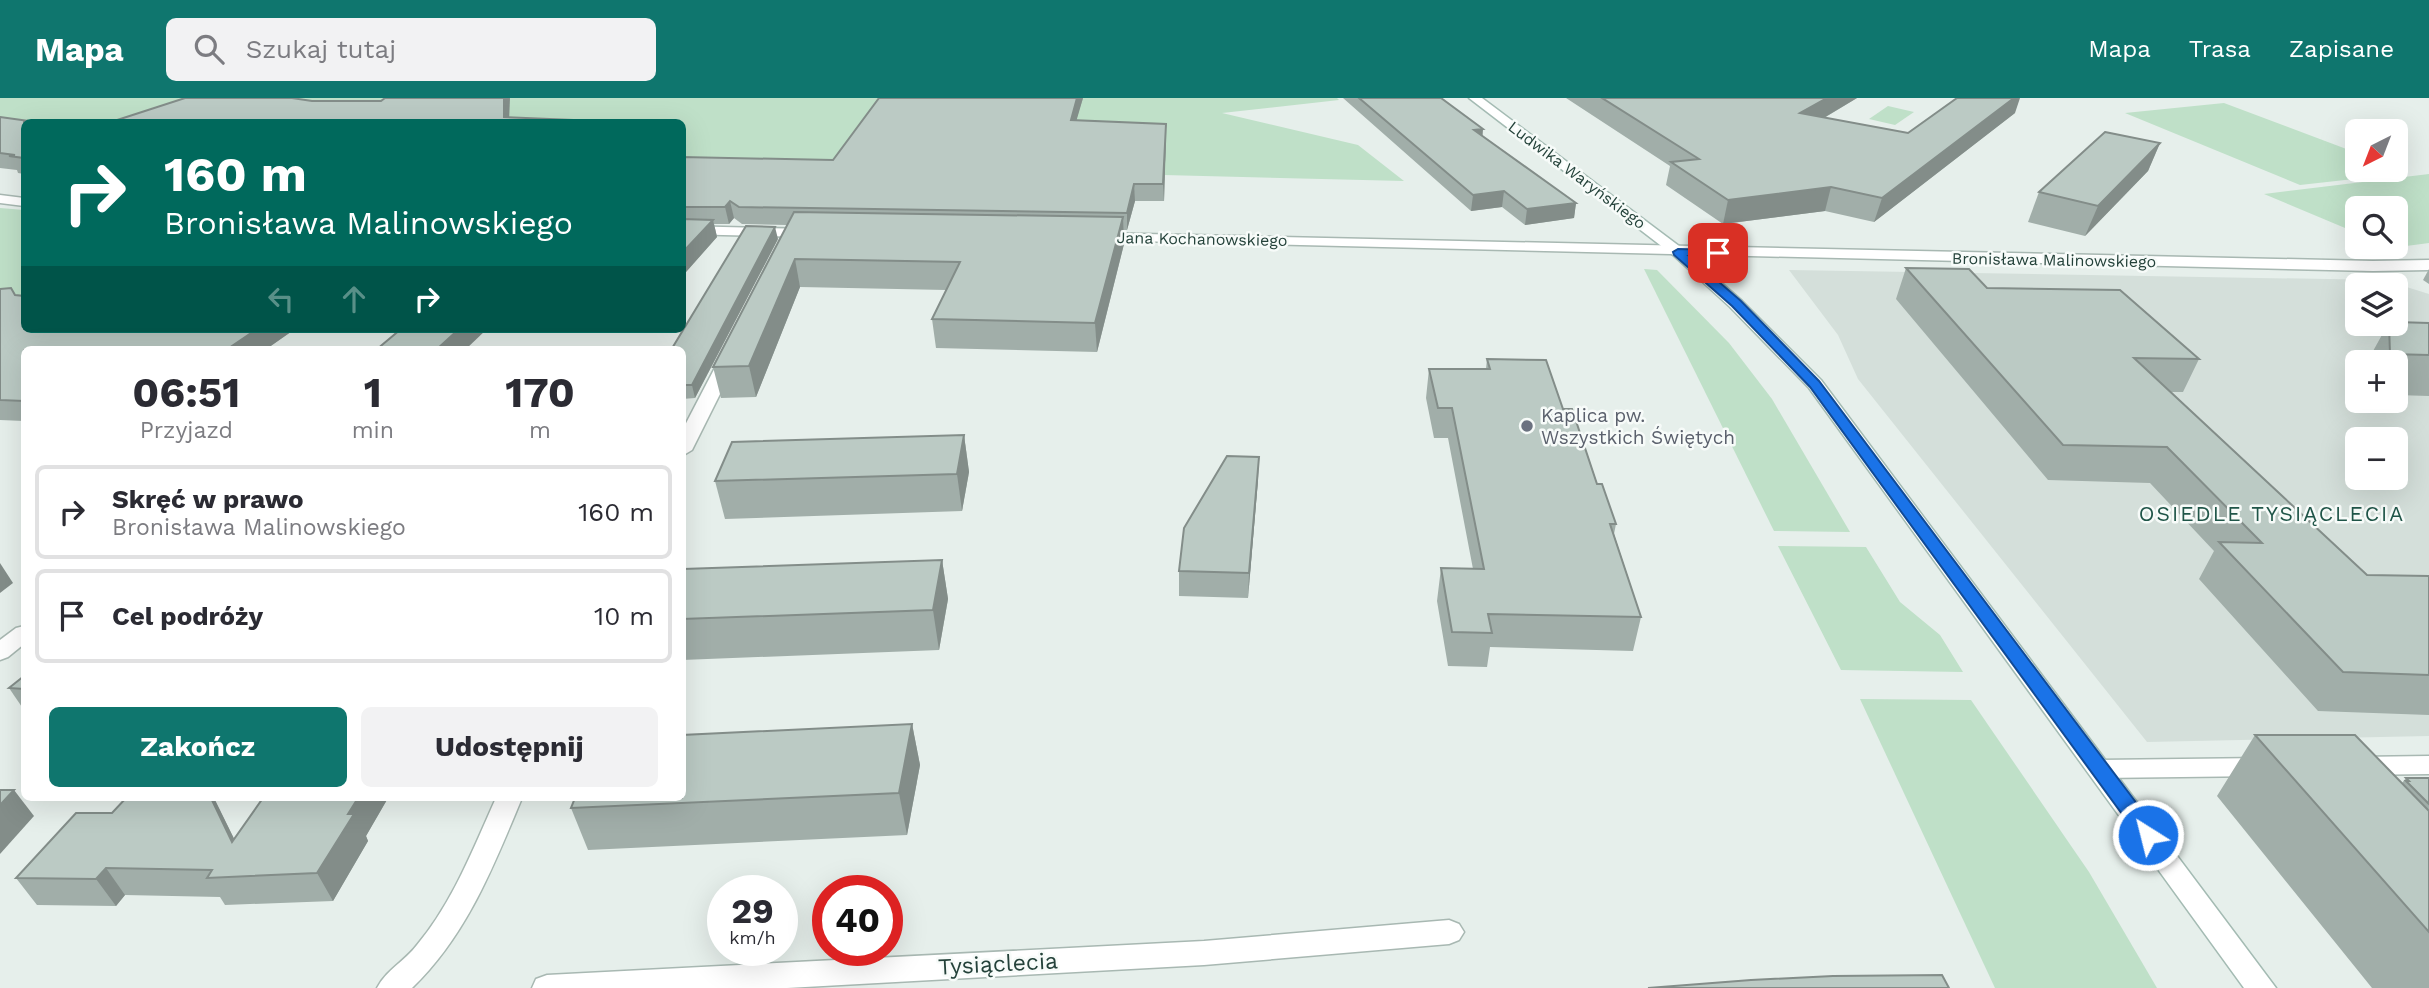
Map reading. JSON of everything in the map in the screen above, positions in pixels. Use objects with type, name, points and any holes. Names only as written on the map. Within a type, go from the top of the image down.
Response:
[{"type":"street","name":"Ludwika Waryńskiego","points":[[1475,98],[1678,252],[1736,304],[1815,384],[2261,988]]},
{"type":"street","points":[[0,199],[21,202]]},
{"type":"street","points":[[686,230],[788,239],[819,233]]},
{"type":"street","name":"Jana Kochanowskiego","points":[[1084,237],[1678,252]]},
{"type":"street","name":"Bronisława Malinowskiego","points":[[1678,252],[2373,267],[2429,265]]},
{"type":"street","points":[[686,442],[737,340]]},
{"type":"street","points":[[0,653],[21,636]]},
{"type":"street","points":[[2331,766],[2429,765]]},
{"type":"street","points":[[2100,769],[2290,767]]},
{"type":"street","points":[[392,988],[427,955],[464,900],[508,801]]},
{"type":"street","name":"Tysiąclecia","points":[[547,988],[1190,954],[1449,932]]},
{"type":"shaded area","points":[[1789,270],[2345,279],[2345,336],[2408,336],[2408,287],[2429,294],[2429,736],[2147,742],[1858,379],[1838,335]]},
{"type":"green space","points":[[0,98],[1337,98],[1339,100],[1222,113],[1358,145],[1404,181],[686,163],[686,119],[21,119],[21,124],[0,124]]},
{"type":"green space","points":[[2224,103],[2345,148],[2345,180],[2300,185],[2125,113]]},
{"type":"green space","points":[[1888,106],[1914,112],[1895,125],[1869,119]]},
{"type":"green space","points":[[2429,174],[2429,243],[2408,246],[2408,196],[2345,196],[2345,228],[2264,194],[2363,182],[2408,182],[2408,177]]},
{"type":"green space","points":[[0,208],[21,210],[21,333],[24,333],[24,346],[21,346],[21,356],[0,398]]},
{"type":"green space","points":[[1644,269],[1657,270],[1729,343],[1772,399],[1850,532],[1774,531]]},
{"type":"green space","points":[[1778,546],[1866,547],[1900,602],[1940,635],[1963,672],[1841,670]]},
{"type":"green space","points":[[1860,699],[1971,700],[2089,872],[2157,988],[1995,988]]},
{"type":"building","points":[[185,98],[381,101],[385,98],[504,98],[504,117],[551,119],[120,119]]},
{"type":"building","points":[[879,98],[1077,98],[1071,120],[1166,124],[1163,184],[1134,184],[1127,213],[739,207],[730,201],[725,207],[686,207],[686,157],[833,160]]},
{"type":"building","points":[[1359,98],[1441,98],[1483,129],[1474,130],[1576,203],[1527,209],[1504,191],[1473,195]]},
{"type":"building","points":[[1602,98],[1827,98],[1800,113],[1908,133],[1957,98],[2014,98],[1882,198],[1831,187],[1728,200],[1671,162],[1699,159]]},
{"type":"building","points":[[0,117],[21,120],[21,158],[0,153]]},
{"type":"building","points":[[2105,132],[2160,143],[2098,206],[2039,192]]},
{"type":"building","points":[[794,212],[1123,217],[1095,323],[932,319],[960,262],[795,259],[749,366],[713,367]]},
{"type":"building","points":[[686,219],[713,220],[686,249]]},
{"type":"building","points":[[746,226],[775,227],[692,385],[686,385],[686,346],[673,346],[681,333],[686,333],[686,325]]},
{"type":"building","points":[[1906,268],[1969,269],[1987,288],[2120,290],[2199,359],[2134,358],[2367,575],[2429,576],[2429,675],[2343,672],[2219,542],[2262,543],[2167,447],[2063,445]]},
{"type":"building","points":[[11,288],[15,295],[21,296],[21,333],[251,333],[232,346],[21,346],[21,401],[0,400],[0,289]]},
{"type":"building","points":[[2408,322],[2429,323],[2429,355],[2408,354],[2408,350],[2390,350],[2389,336],[2408,336]]},
{"type":"building","points":[[396,333],[455,333],[440,346],[381,346]]},
{"type":"building","points":[[1487,359],[1546,360],[1563,409],[1572,409],[1597,484],[1602,484],[1616,524],[1610,524],[1641,617],[1488,614],[1492,633],[1452,632],[1441,568],[1484,569],[1452,408],[1438,408],[1429,369],[1490,369]]},
{"type":"building","points":[[964,435],[957,474],[715,481],[732,442]]},
{"type":"building","points":[[1227,456],[1259,457],[1249,573],[1179,571],[1184,528]]},
{"type":"building","points":[[942,560],[933,610],[686,619],[686,569]]},
{"type":"building","points":[[21,678],[21,689],[9,688]]},
{"type":"building","points":[[912,724],[899,793],[571,808],[574,801],[686,801],[686,735]]},
{"type":"building","points":[[2255,735],[2355,735],[2429,811],[2429,932]]},
{"type":"building","points":[[2406,778],[2429,778],[2429,804],[2406,781],[2409,781]]},
{"type":"building","points":[[0,790],[14,790],[0,805]]},
{"type":"building","points":[[123,801],[212,801],[232,842],[261,801],[356,801],[348,814],[354,814],[317,873],[207,878],[212,870],[106,868],[96,879],[16,878],[76,813],[112,813]]},
{"type":"building","points":[[1942,975],[1949,988],[1648,988],[1833,976]]},
{"type":"place","name":"Kaplica pw. Wszystkich Świętych","points":[[1527,426]]},
{"type":"district","name":"OSIEDLE TYSIĄCLECIA","points":[[2272,513]]},
{"type":"route","points":[[1718,253],[1678,252],[1736,304],[1815,384],[2148,835]]}]
